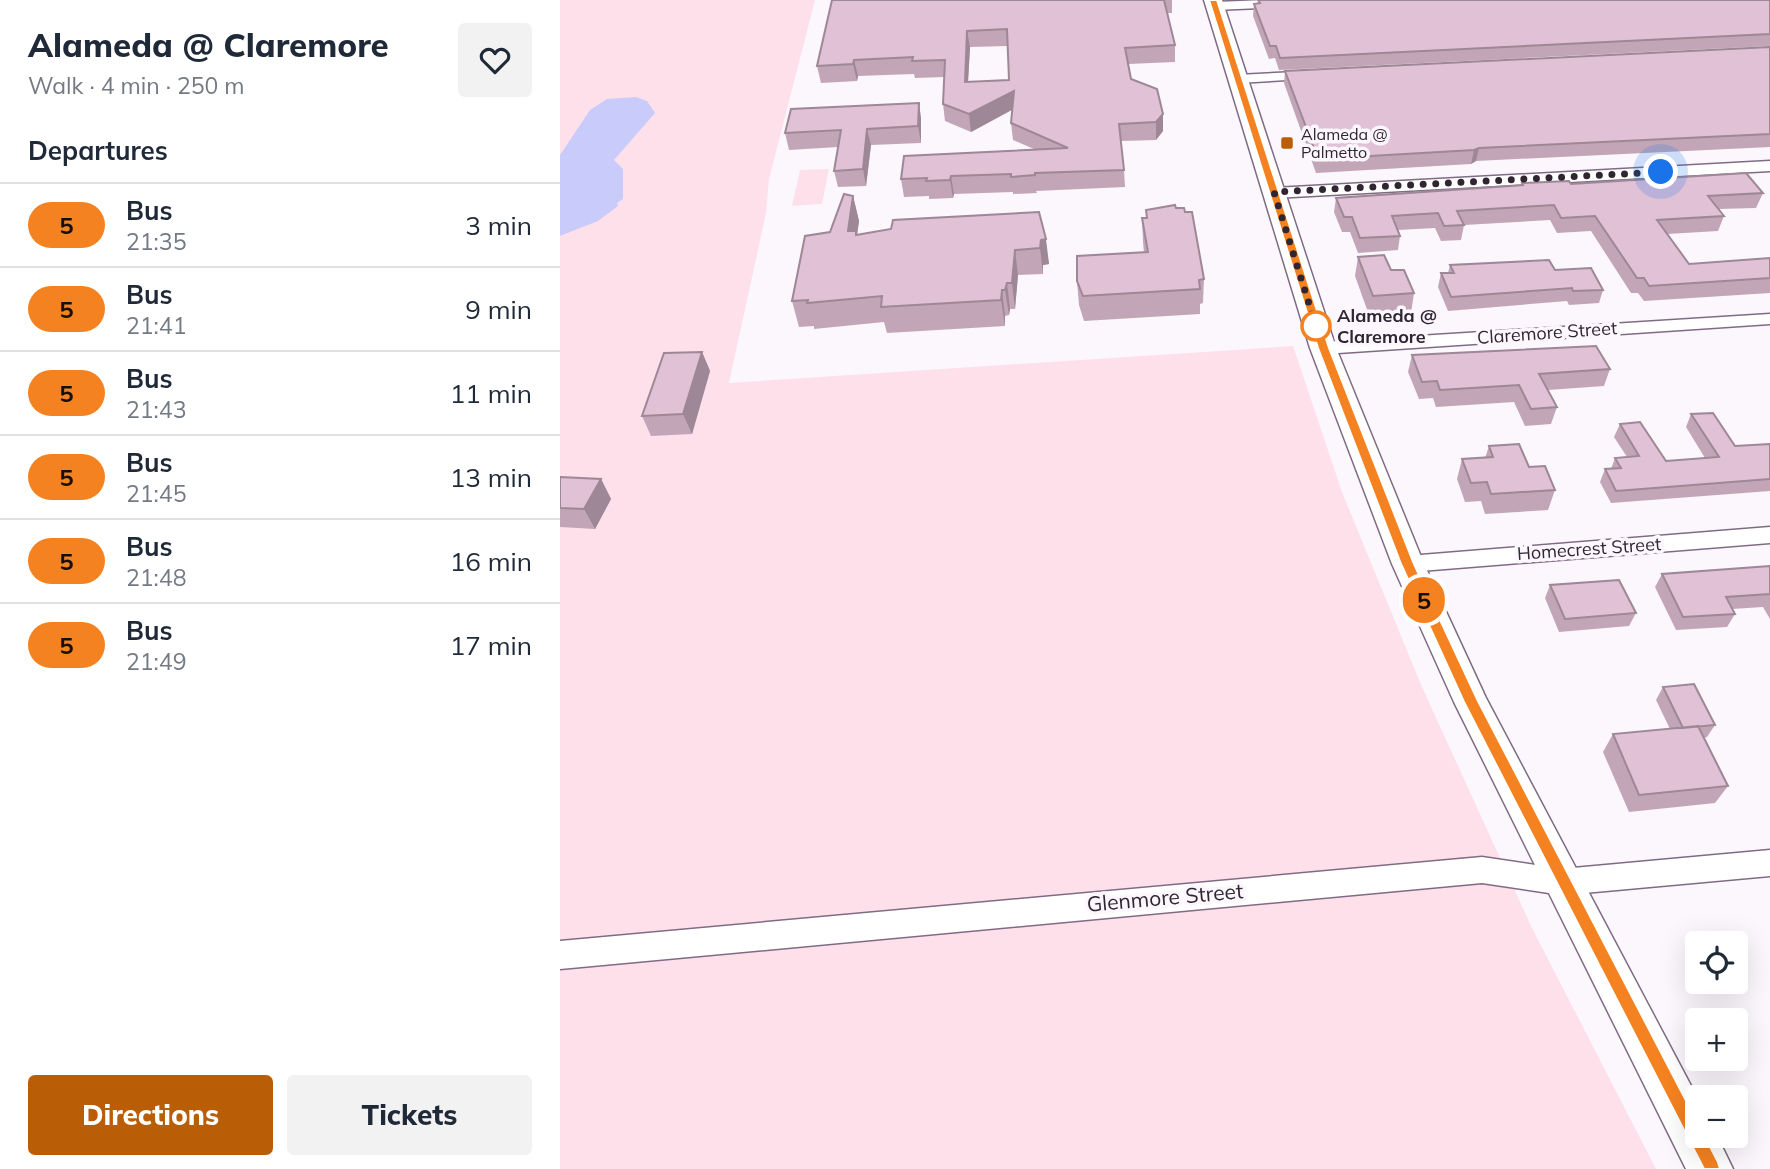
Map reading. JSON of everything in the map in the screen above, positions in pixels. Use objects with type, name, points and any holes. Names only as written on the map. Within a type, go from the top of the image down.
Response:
[{"type":"main road","points":[[1214,3],[1323,348],[1408,564],[1471,702],[1710,1169]]},
{"type":"street","points":[[1214,3],[1293,3]]},
{"type":"street","points":[[1238,79],[1337,74]]},
{"type":"street","points":[[1274,192],[1770,166]]},
{"type":"street","name":"Claremore Street","points":[[1323,348],[1770,318]]},
{"type":"street","name":"Homecrest Street","points":[[1408,564],[1770,535]]},
{"type":"street","name":"Glenmore Street","points":[[560,955],[1482,870],[1562,882],[1770,863]]},
{"type":"shaded area","points":[[560,0],[815,0],[769,179],[766,213],[729,383],[1293,346],[1342,492],[1422,687],[1532,928],[1656,1169],[560,1169]]},
{"type":"shaded area","points":[[829,169],[822,204],[792,206],[800,170]]},
{"type":"water","points":[[636,97],[647,101],[655,113],[614,160],[623,169],[623,199],[598,221],[560,236],[560,155],[590,110],[607,99]]},
{"type":"building","points":[[832,0],[1164,0],[1175,45],[1125,48],[1131,79],[1157,89],[1163,114],[1156,122],[1119,124],[1124,170],[1035,173],[1011,177],[1011,174],[951,176],[950,180],[901,179],[904,156],[1068,148],[1011,123],[1014,91],[969,114],[943,104],[945,60],[912,61],[913,57],[854,60],[853,64],[817,66]],"holes":[[[1007,29],[1009,80],[965,82],[967,31]]]},
{"type":"building","points":[[1258,0],[1770,0],[1770,34],[1280,58],[1276,46],[1270,46],[1254,4],[1260,3]]},
{"type":"building","points":[[1770,47],[1770,134],[1318,159],[1285,71]]},
{"type":"building","points":[[919,103],[918,126],[867,129],[863,169],[834,171],[841,130],[785,133],[791,109]]},
{"type":"building","points":[[1746,173],[1763,193],[1708,196],[1724,216],[1657,220],[1689,264],[1770,258],[1770,278],[1649,286],[1644,278],[1637,278],[1595,216],[1561,218],[1554,205],[1457,211],[1464,225],[1444,226],[1438,213],[1392,216],[1400,236],[1360,238],[1352,217],[1344,217],[1336,198],[1523,185],[1522,183],[1569,181],[1571,184]]},
{"type":"building","points":[[844,194],[853,196],[848,231],[856,231],[856,235],[891,229],[893,220],[1039,212],[1046,239],[1041,240],[1040,248],[1015,250],[1012,283],[1007,283],[1005,290],[1002,290],[1001,300],[881,307],[882,296],[807,303],[808,300],[792,301],[805,236],[830,232]]},
{"type":"building","points":[[1175,205],[1176,208],[1184,208],[1185,212],[1192,212],[1204,279],[1199,280],[1200,289],[1083,296],[1077,281],[1077,256],[1148,252],[1142,218],[1147,218],[1146,210]]},
{"type":"building","points":[[1384,255],[1391,270],[1404,270],[1414,293],[1373,296],[1358,257]]},
{"type":"building","points":[[1549,260],[1555,270],[1591,268],[1603,290],[1573,291],[1572,288],[1451,297],[1441,273],[1454,273],[1450,265]]},
{"type":"building","points":[[1596,346],[1610,369],[1539,374],[1557,407],[1531,409],[1519,385],[1440,390],[1437,381],[1422,382],[1412,355]]},
{"type":"building","points":[[702,352],[683,414],[642,416],[664,353]]},
{"type":"building","points":[[1713,413],[1735,446],[1770,444],[1770,479],[1616,491],[1605,469],[1621,468],[1615,458],[1639,456],[1620,424],[1640,422],[1666,461],[1719,457],[1691,414]]},
{"type":"building","points":[[1519,444],[1529,467],[1545,466],[1555,490],[1491,494],[1487,482],[1471,483],[1462,459],[1493,457],[1489,446]]},
{"type":"building","points":[[560,477],[601,479],[584,509],[560,508]]},
{"type":"building","points":[[1770,566],[1770,594],[1726,597],[1735,614],[1683,617],[1662,574]]},
{"type":"building","points":[[1619,580],[1636,613],[1565,619],[1550,585]]},
{"type":"building","points":[[1694,684],[1715,725],[1683,728],[1663,687]]},
{"type":"building","points":[[1698,726],[1728,786],[1639,795],[1613,734]]},
{"type":"bus line","name":"5","points":[[1213,0],[1323,348],[1408,564],[1471,702],[1711,1169]]},
{"type":"place","name":"Alameda @ Palmetto","points":[[1287,143]]},
{"type":"place","name":"Alameda @ Claremore","points":[[1316,326]]},
{"type":"route","points":[[1316,326],[1274,192],[1661,172]]}]
